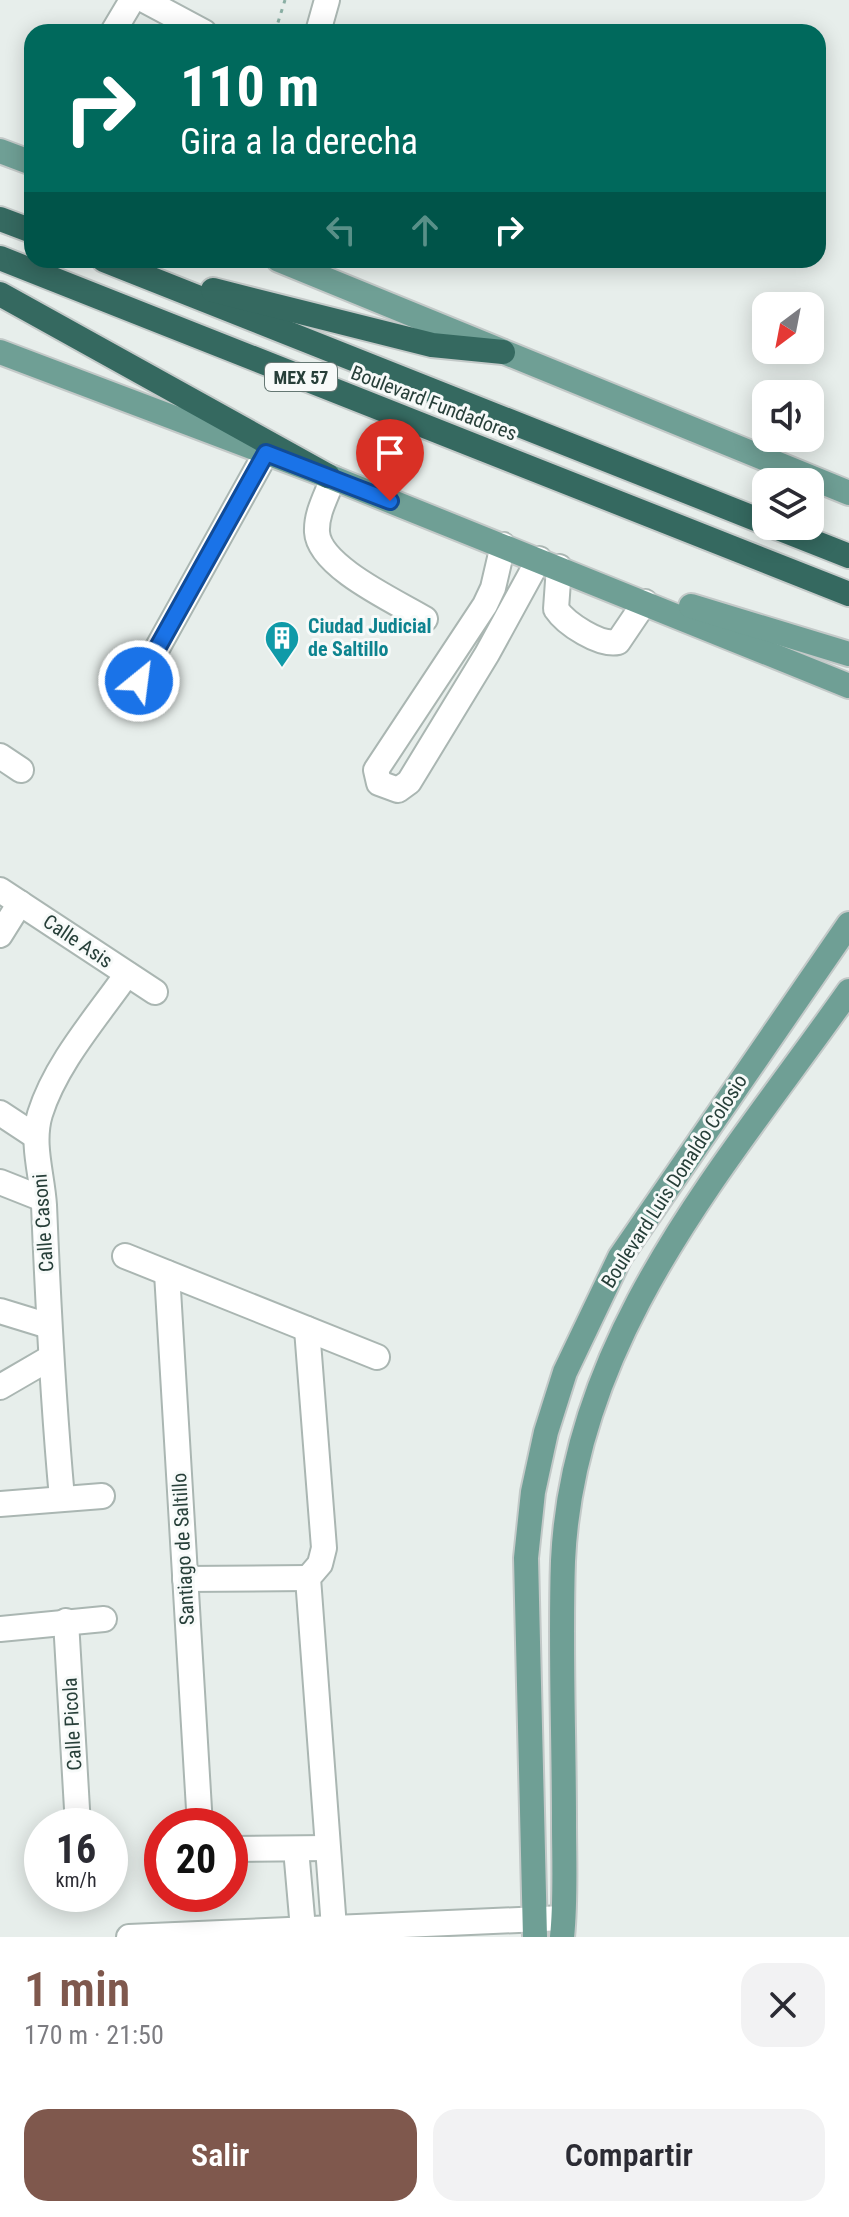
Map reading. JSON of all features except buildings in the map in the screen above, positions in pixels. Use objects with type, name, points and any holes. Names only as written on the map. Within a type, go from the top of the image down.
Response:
[{"type":"highway","points":[[0,219],[24,228]]},
{"type":"highway","name":"Boulevard Fundadores","points":[[0,258],[24,267]]},
{"type":"highway","name":"Boulevard Fundadores","points":[[25,268],[849,594]]},
{"type":"highway","name":"Boulevard Fundadores","points":[[124,268],[752,517]]},
{"type":"highway","points":[[132,271],[432,345],[503,352]]},
{"type":"highway","points":[[0,294],[331,477]]},
{"type":"highway","points":[[808,540],[849,556]]},
{"type":"main road","points":[[0,151],[24,160]]},
{"type":"main road","points":[[298,268],[849,493]]},
{"type":"main road","points":[[0,352],[331,477],[849,686]]},
{"type":"main road","points":[[556,566],[849,654]]},
{"type":"main road","name":"Boulevard Luis Donaldo Colosio","points":[[536,1928],[526,1558],[533,1492],[546,1432],[565,1372],[620,1257],[849,924]]},
{"type":"main road","name":"Boulevard Luis Donaldo Colosio","points":[[563,1928],[563,1560],[588,1420],[604,1371],[629,1314],[665,1252],[849,991]]},
{"type":"street","points":[[118,24],[132,0]]},
{"type":"street","points":[[144,0],[189,24]]},
{"type":"street","points":[[320,24],[327,0]]},
{"type":"street","points":[[139,681],[266,453]]},
{"type":"street","points":[[331,477],[317,520],[318,541],[323,551],[343,570],[425,619]]},
{"type":"street","points":[[503,545],[493,588],[485,605],[376,770],[379,783],[398,790],[409,782],[487,654],[556,566]]},
{"type":"street","points":[[556,566],[556,609],[569,622],[598,638],[618,642],[645,602]]},
{"type":"street","points":[[0,756],[21,770]]},
{"type":"street","points":[[0,935],[10,896]]},
{"type":"street","name":"Calle Asis","points":[[10,896],[155,992]]},
{"type":"street","name":"Calle Casoni","points":[[62,1498],[50,1358],[43,1199],[35,1136],[40,1113],[60,1072],[127,974]]},
{"type":"street","points":[[0,1113],[35,1136]]},
{"type":"street","points":[[0,1182],[43,1199]]},
{"type":"street","points":[[125,1256],[377,1357]]},
{"type":"street","name":"Santiago de Saltillo","points":[[167,1273],[199,1808]]},
{"type":"street","points":[[0,1311],[49,1326]]},
{"type":"street","points":[[307,1329],[324,1548],[320,1564],[308,1578],[334,1928]]},
{"type":"street","points":[[0,1387],[50,1358]]},
{"type":"street","points":[[0,1504],[102,1496]]},
{"type":"street","points":[[185,1579],[308,1578]]},
{"type":"street","points":[[0,1629],[104,1619]]},
{"type":"street","name":"Calle Picola","points":[[66,1621],[77,1808]]},
{"type":"street","points":[[248,1849],[327,1848]]},
{"type":"street","points":[[296,1849],[303,1929]]},
{"type":"street","points":[[129,1937],[334,1928],[563,1928]]},
{"type":"path","points":[[278,24],[285,0]]},
{"type":"place","name":"Ciudad Judicial de Saltillo","points":[[282,669]]},
{"type":"route","points":[[139,681],[266,453],[390,501]]}]
